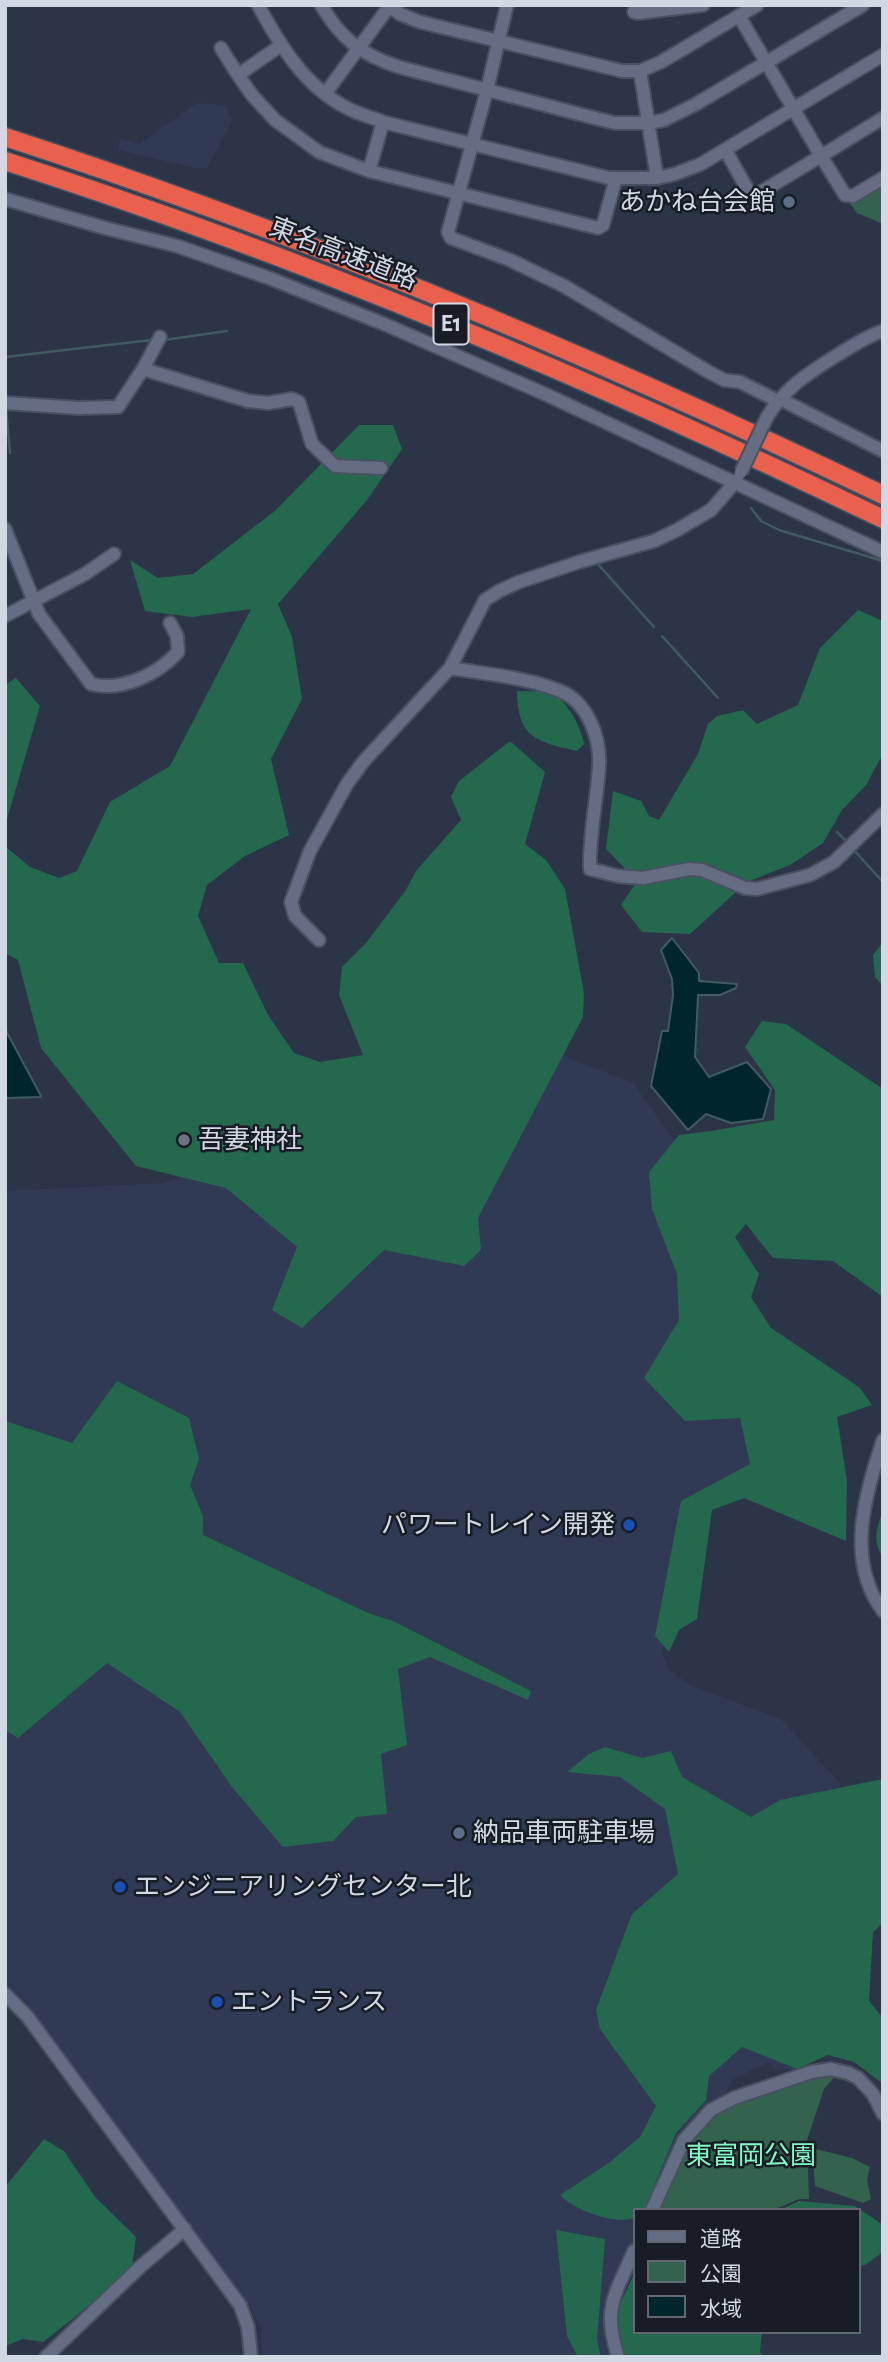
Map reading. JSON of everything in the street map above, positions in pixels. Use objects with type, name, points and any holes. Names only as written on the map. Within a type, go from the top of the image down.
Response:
[{"type":"highway","name":"東名高速道路","points":[[5,137],[262,227],[410,284],[677,398],[883,495]]},
{"type":"highway","name":"東名高速道路","points":[[5,161],[246,245],[404,305],[555,368],[883,519]]},
{"type":"street","points":[[258,5],[280,46],[312,83],[347,108],[383,122],[616,178],[657,178],[675,174],[726,151],[883,55]]},
{"type":"street","points":[[321,5],[341,33],[357,49],[374,59],[399,68],[615,123],[664,120],[863,5]]},
{"type":"street","points":[[508,5],[448,232],[450,238],[541,274],[597,304],[724,380],[740,382],[883,451]]},
{"type":"street","points":[[636,5],[634,12],[638,13],[703,5]]},
{"type":"street","points":[[325,94],[387,7],[420,22],[622,71],[640,71],[661,62],[757,5]]},
{"type":"street","points":[[739,16],[845,195],[853,196],[883,178]]},
{"type":"street","points":[[238,75],[280,46]]},
{"type":"street","points":[[221,48],[252,95],[275,120],[319,152],[369,171],[598,228],[603,225],[616,178]]},
{"type":"street","points":[[640,71],[657,178]]},
{"type":"street","points":[[726,151],[750,194],[756,195],[883,118]]},
{"type":"street","points":[[369,171],[383,122]]},
{"type":"street","points":[[5,198],[177,246],[269,278],[467,359],[883,552]]},
{"type":"street","points":[[319,940],[295,916],[291,902],[310,851],[347,784],[363,762],[450,667],[485,600],[499,591],[582,561],[654,541],[711,510],[735,484],[767,417],[794,384],[881,334]]},
{"type":"street","points":[[5,403],[118,407],[144,369],[160,337]]},
{"type":"street","points":[[144,369],[248,401],[268,403],[292,399],[299,402],[312,444],[335,466],[381,468]]},
{"type":"street","points":[[5,529],[38,614],[91,684],[104,687],[118,685],[146,676],[166,665],[178,652],[177,636],[170,623]]},
{"type":"street","points":[[5,616],[85,574],[114,554]]},
{"type":"street","points":[[450,667],[561,691],[573,699],[584,712],[593,727],[599,748],[589,849],[590,869],[618,876],[643,878],[690,869],[702,870],[745,888],[757,889],[810,875],[834,862],[883,814]]},
{"type":"street","points":[[883,1440],[864,1508],[860,1555],[866,1584],[883,1611]]},
{"type":"street","points":[[5,1994],[27,2017],[240,2305],[248,2326],[251,2357]]},
{"type":"street","points":[[653,2208],[684,2140],[711,2110],[734,2098],[811,2072],[831,2069],[858,2078],[873,2094],[883,2114]]},
{"type":"street","points":[[46,2357],[140,2266],[185,2229]]},
{"type":"street","points":[[618,2357],[609,2320],[615,2294],[632,2256]]},
{"type":"shaded area","points":[[197,103],[226,105],[232,120],[207,168],[195,168],[118,150],[120,138],[139,144]]},
{"type":"shaded area","points":[[517,1038],[633,1083],[694,1167],[760,1467],[694,1500],[662,1653],[669,1670],[692,1686],[781,1719],[841,1784],[811,1857],[794,2072],[787,2068],[775,2071],[770,2062],[735,2078],[728,2085],[727,2095],[711,2105],[678,2141],[647,2208],[632,2208],[632,2245],[604,2314],[605,2345],[610,2357],[263,2357],[261,2328],[250,2305],[27,2003],[5,1983],[5,1191],[164,1183]]},
{"type":"green space","points":[[883,183],[883,224],[857,213],[850,203]]},
{"type":"green space","points":[[359,425],[393,425],[402,449],[367,500],[278,604],[292,637],[302,699],[271,759],[289,835],[245,856],[207,885],[198,916],[219,963],[243,963],[268,1015],[294,1053],[320,1062],[363,1055],[339,995],[342,967],[366,943],[406,890],[416,871],[461,820],[451,797],[459,781],[510,741],[545,772],[525,844],[546,860],[565,889],[584,993],[583,1017],[478,1218],[481,1250],[464,1266],[384,1250],[302,1328],[272,1310],[297,1247],[226,1188],[136,1166],[41,1048],[18,960],[5,953],[5,846],[30,867],[59,878],[77,871],[110,802],[170,766],[251,609],[192,617],[145,611],[130,560],[158,578],[193,574],[276,510]]},
{"type":"green space","points":[[858,610],[883,621],[883,754],[866,785],[842,810],[823,843],[790,865],[747,882],[690,934],[642,932],[621,905],[637,881],[606,849],[613,791],[641,801],[649,816],[659,820],[698,754],[708,724],[717,716],[743,710],[757,724],[798,705],[820,648]]},
{"type":"green space","points":[[16,678],[40,706],[5,826],[5,685]]},
{"type":"green space","points":[[517,691],[543,692],[557,697],[573,715],[584,744],[577,751],[551,744],[532,735],[521,719]]},
{"type":"green space","points":[[883,942],[883,986],[875,977],[873,955]]},
{"type":"green space","points":[[762,1021],[786,1024],[883,1089],[883,1297],[833,1261],[773,1258],[746,1224],[735,1237],[759,1274],[751,1297],[771,1328],[859,1387],[872,1405],[837,1417],[847,1481],[846,1541],[744,1498],[712,1510],[697,1619],[679,1630],[669,1652],[655,1636],[681,1501],[750,1464],[740,1418],[685,1421],[644,1378],[679,1320],[677,1274],[652,1209],[649,1172],[679,1135],[774,1120],[775,1090],[745,1047]]},
{"type":"green space","points":[[117,1381],[189,1418],[199,1459],[190,1485],[203,1516],[203,1535],[368,1613],[393,1621],[531,1691],[528,1700],[430,1657],[398,1669],[407,1745],[381,1754],[387,1814],[356,1817],[333,1841],[283,1847],[232,1787],[180,1712],[107,1663],[18,1738],[5,1730],[5,1421],[72,1443]]},
{"type":"green space","points":[[883,1511],[883,1557],[878,1546],[877,1528]]},
{"type":"green space","points":[[605,1747],[642,1758],[671,1751],[682,1777],[751,1817],[780,1800],[883,1779],[883,1923],[873,1932],[869,2001],[883,2018],[883,2087],[882,2083],[854,2062],[828,2055],[797,2069],[742,2047],[709,2076],[706,2100],[676,2133],[645,2208],[632,2208],[632,2218],[626,2220],[595,2215],[566,2201],[560,2195],[610,2162],[640,2137],[656,2106],[600,2029],[596,2010],[632,1914],[678,1874],[665,1809],[620,1777],[567,1772],[589,1754]]},
{"type":"green space","name":"東富岡公園","points":[[838,2073],[824,2089],[807,2140],[809,2199],[799,2199],[778,2208],[659,2208],[685,2149],[703,2125],[737,2102],[756,2093]]},
{"type":"green space","points":[[44,2139],[64,2151],[96,2198],[136,2237],[132,2268],[43,2342],[23,2339],[5,2346],[5,2187]]},
{"type":"green space","points":[[812,2148],[852,2158],[870,2167],[867,2180],[871,2199],[863,2203],[815,2186]]},
{"type":"green space","points":[[799,2201],[858,2208],[784,2208]]},
{"type":"green space","points":[[860,2209],[883,2225],[883,2252],[860,2266]]},
{"type":"green space","points":[[556,2230],[605,2239],[597,2340],[601,2357],[578,2357],[567,2336]]},
{"type":"green space","points":[[632,2278],[632,2334],[762,2334],[760,2352],[763,2357],[624,2357],[618,2338],[617,2311]]},
{"type":"water","points":[[672,938],[699,973],[699,981],[737,984],[736,988],[720,995],[698,995],[695,1057],[709,1077],[747,1062],[771,1089],[763,1119],[731,1123],[706,1114],[688,1130],[651,1086],[662,1031],[668,1031],[673,995],[672,979],[661,950]]},
{"type":"water","points":[[5,1029],[41,1096],[40,1097],[5,1098]]},
{"type":"waterway","points":[[164,340],[227,331]]},
{"type":"waterway","points":[[5,357],[151,340]]},
{"type":"waterway","points":[[6,407],[10,453]]},
{"type":"waterway","points":[[751,508],[761,521],[779,530],[883,561]]},
{"type":"waterway","points":[[597,563],[654,627]]},
{"type":"waterway","points":[[662,636],[718,698]]},
{"type":"waterway","points":[[837,832],[847,842]]},
{"type":"waterway","points":[[852,848],[883,882]]},
{"type":"place","name":"あかね台会館","points":[[789,202]]},
{"type":"place","name":"吾妻神社","points":[[184,1140]]},
{"type":"place","name":"パワートレイン開発","points":[[629,1525]]},
{"type":"place","name":"納品車両駐車場","points":[[459,1833]]},
{"type":"place","name":"エンジニアリングセンター北","points":[[120,1887]]},
{"type":"place","name":"エントランス","points":[[217,2002]]}]
